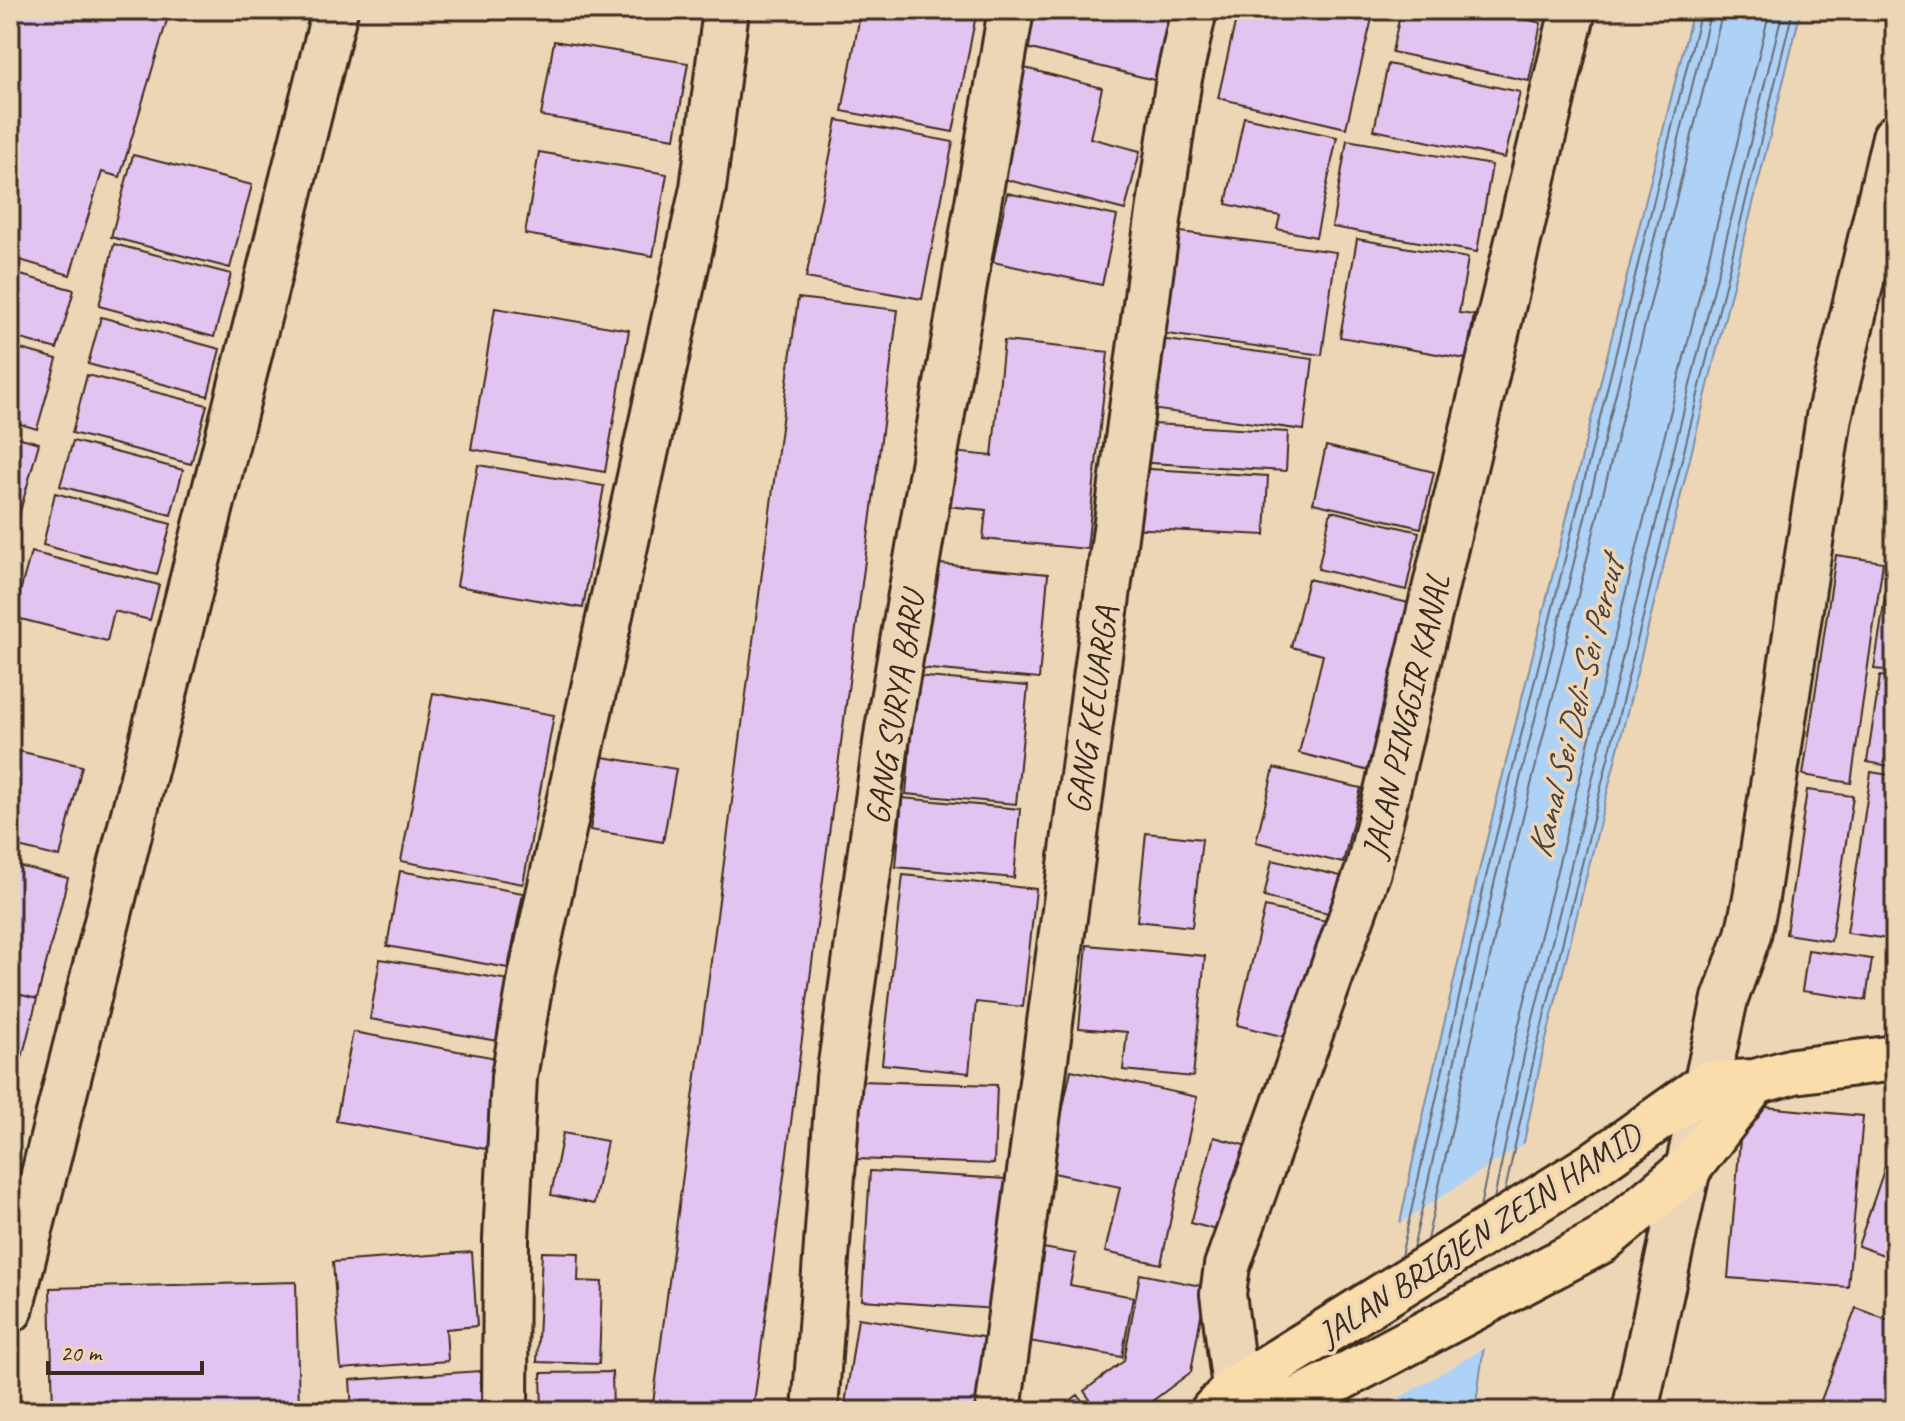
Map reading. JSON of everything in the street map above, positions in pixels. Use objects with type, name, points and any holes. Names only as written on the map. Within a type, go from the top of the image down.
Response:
[{"type":"main road","points":[[1707,1084],[1755,1082],[1794,1071],[1895,1058]]},
{"type":"main road","name":"JALAN BRIGJEN ZEIN HAMID","points":[[1243,1400],[1601,1241],[1689,1168],[1755,1082]]},
{"type":"main road","name":"JALAN BRIGJEN ZEIN HAMID","points":[[1243,1400],[1593,1165],[1707,1084]]},
{"type":"street","points":[[10,1310],[335,10]]},
{"type":"street","points":[[505,1411],[506,1239],[514,1077],[531,977],[703,188],[726,10]]},
{"type":"street","name":"GANG SURYA BARU","points":[[815,1411],[844,1048],[888,729],[1011,10]]},
{"type":"street","name":"GANG KELUARGA","points":[[998,1411],[1150,275],[1179,78],[1194,10]]},
{"type":"street","name":"JALAN PINGGIR KANAL","points":[[1243,1400],[1223,1294],[1227,1266],[1368,871],[1573,10]]},
{"type":"street","points":[[1635,1411],[1725,999],[1748,935],[1756,898],[1829,417],[1895,137]]},
{"type":"water","name":"Kanal Sei Deli–Sei Percut","points":[[1693,10],[1801,10],[1542,1056],[1489,1309],[1475,1411],[1361,1411],[1414,1156],[1478,875]]},
{"type":"pier","points":[[1528,1141],[1488,1346],[1377,1411],[1357,1411],[1395,1226]]},
{"type":"building","points":[[13,10],[170,10],[120,177],[102,172],[70,275],[10,257]]},
{"type":"building","points":[[861,10],[977,10],[953,132],[842,111]]},
{"type":"building","points":[[1032,10],[1181,10],[1162,82],[1023,47]]},
{"type":"building","points":[[1238,10],[1374,10],[1346,128],[1218,98]]},
{"type":"building","points":[[1401,10],[1490,10],[1541,23],[1529,81],[1392,52]]},
{"type":"building","points":[[554,41],[688,63],[675,138],[541,116]]},
{"type":"building","points":[[1388,64],[1520,92],[1505,158],[1374,130]]},
{"type":"building","points":[[1013,65],[1102,88],[1090,138],[1140,151],[1125,210],[1000,178]]},
{"type":"building","points":[[1244,117],[1337,137],[1316,237],[1277,229],[1280,216],[1226,204]]},
{"type":"building","points":[[837,120],[953,142],[922,299],[806,278]]},
{"type":"building","points":[[1347,140],[1492,165],[1477,252],[1332,227]]},
{"type":"building","points":[[539,152],[667,174],[653,256],[525,234]]},
{"type":"building","points":[[133,155],[252,185],[230,268],[111,237]]},
{"type":"building","points":[[1007,193],[1117,216],[1102,285],[993,262]]},
{"type":"building","points":[[1165,230],[1336,252],[1322,355],[1152,332]]},
{"type":"building","points":[[1357,239],[1468,258],[1459,313],[1474,315],[1466,359],[1340,337]]},
{"type":"building","points":[[114,244],[231,274],[214,337],[99,306]]},
{"type":"building","points":[[10,272],[74,290],[57,349],[10,336]]},
{"type":"building","points":[[798,298],[898,310],[753,1411],[652,1411]]},
{"type":"building","points":[[495,308],[629,330],[605,472],[471,449]]},
{"type":"building","points":[[101,317],[220,349],[208,396],[88,364]]},
{"type":"building","points":[[1151,338],[1313,359],[1304,430],[1143,408]]},
{"type":"building","points":[[1004,341],[1108,352],[1087,549],[983,539],[986,510],[947,506],[953,452],[992,456]]},
{"type":"building","points":[[10,346],[57,359],[37,429],[10,421]]},
{"type":"building","points":[[87,375],[207,405],[191,464],[72,433]]},
{"type":"building","points":[[1136,423],[1288,432],[1286,471],[1134,462]]},
{"type":"building","points":[[10,435],[39,443],[10,548]]},
{"type":"building","points":[[73,441],[183,470],[171,515],[60,486]]},
{"type":"building","points":[[1326,446],[1434,472],[1421,528],[1313,503]]},
{"type":"building","points":[[478,465],[604,486],[583,608],[457,586]]},
{"type":"building","points":[[1132,468],[1268,476],[1265,535],[1128,528]]},
{"type":"building","points":[[55,493],[171,524],[157,575],[43,545]]},
{"type":"building","points":[[1331,511],[1419,532],[1406,590],[1318,569]]},
{"type":"building","points":[[1895,532],[1895,671],[1874,669]]},
{"type":"building","points":[[31,552],[159,585],[150,620],[114,611],[107,641],[13,617]]},
{"type":"building","points":[[1836,555],[1883,562],[1851,783],[1803,775]]},
{"type":"building","points":[[929,563],[1048,574],[1039,679],[920,668]]},
{"type":"building","points":[[1308,579],[1417,605],[1377,773],[1299,753],[1323,655],[1291,647]]},
{"type":"building","points":[[916,676],[1028,686],[1016,804],[906,794]]},
{"type":"building","points":[[1880,676],[1895,678],[1895,767],[1867,762]]},
{"type":"building","points":[[433,693],[554,715],[523,884],[401,861]]},
{"type":"building","points":[[10,749],[82,766],[60,857],[10,845]]},
{"type":"building","points":[[603,757],[676,769],[663,842],[590,830]]},
{"type":"building","points":[[1274,768],[1361,788],[1343,863],[1256,842]]},
{"type":"building","points":[[1871,772],[1895,776],[1895,940],[1847,933]]},
{"type":"building","points":[[1807,790],[1853,796],[1831,941],[1786,934]]},
{"type":"building","points":[[902,798],[1020,809],[1014,878],[896,867]]},
{"type":"building","points":[[1146,833],[1202,839],[1192,927],[1137,921]]},
{"type":"building","points":[[1272,860],[1345,877],[1336,915],[1264,897]]},
{"type":"building","points":[[10,864],[68,878],[37,999],[10,992]]},
{"type":"building","points":[[400,871],[523,893],[508,968],[387,946]]},
{"type":"building","points":[[903,875],[1036,889],[1023,1007],[976,1002],[969,1073],[882,1064]]},
{"type":"building","points":[[1265,907],[1326,921],[1297,1040],[1237,1025]]},
{"type":"building","points":[[1087,945],[1205,956],[1193,1077],[1123,1070],[1127,1032],[1079,1028]]},
{"type":"building","points":[[1808,950],[1872,959],[1866,1000],[1802,991]]},
{"type":"building","points":[[380,959],[509,980],[498,1041],[370,1019]]},
{"type":"building","points":[[10,992],[37,999],[10,1105]]},
{"type":"building","points":[[353,1032],[502,1059],[486,1149],[336,1121]]},
{"type":"building","points":[[1071,1070],[1197,1097],[1161,1264],[1105,1252],[1120,1187],[1049,1172]]},
{"type":"building","points":[[859,1081],[997,1085],[994,1164],[856,1159]]},
{"type":"building","points":[[1743,1105],[1863,1116],[1848,1287],[1728,1278]]},
{"type":"building","points":[[563,1133],[607,1141],[594,1204],[551,1195]]},
{"type":"building","points":[[1214,1137],[1255,1148],[1231,1234],[1191,1223]]},
{"type":"building","points":[[1895,1138],[1895,1259],[1858,1246]]},
{"type":"building","points":[[870,1171],[1006,1179],[996,1309],[862,1300]]},
{"type":"building","points":[[1038,1247],[1076,1254],[1070,1285],[1133,1297],[1122,1357],[1023,1340]]},
{"type":"building","points":[[472,1252],[477,1326],[446,1329],[448,1361],[341,1369],[333,1262]]},
{"type":"building","points":[[542,1252],[579,1253],[578,1281],[602,1282],[599,1364],[537,1362]]},
{"type":"building","points":[[1140,1274],[1206,1287],[1191,1372],[1139,1411],[1098,1411],[1084,1391],[1124,1361]]},
{"type":"building","points":[[296,1282],[299,1411],[53,1411],[50,1288]]},
{"type":"building","points":[[1856,1308],[1895,1323],[1895,1411],[1841,1411],[1820,1403]]},
{"type":"building","points":[[858,1318],[996,1339],[985,1411],[844,1411]]},
{"type":"building","points":[[480,1371],[482,1411],[352,1411],[350,1380]]},
{"type":"building","points":[[612,1372],[613,1411],[542,1411],[541,1373]]},
{"type":"building","points":[[1078,1395],[1090,1411],[1056,1411]]}]
